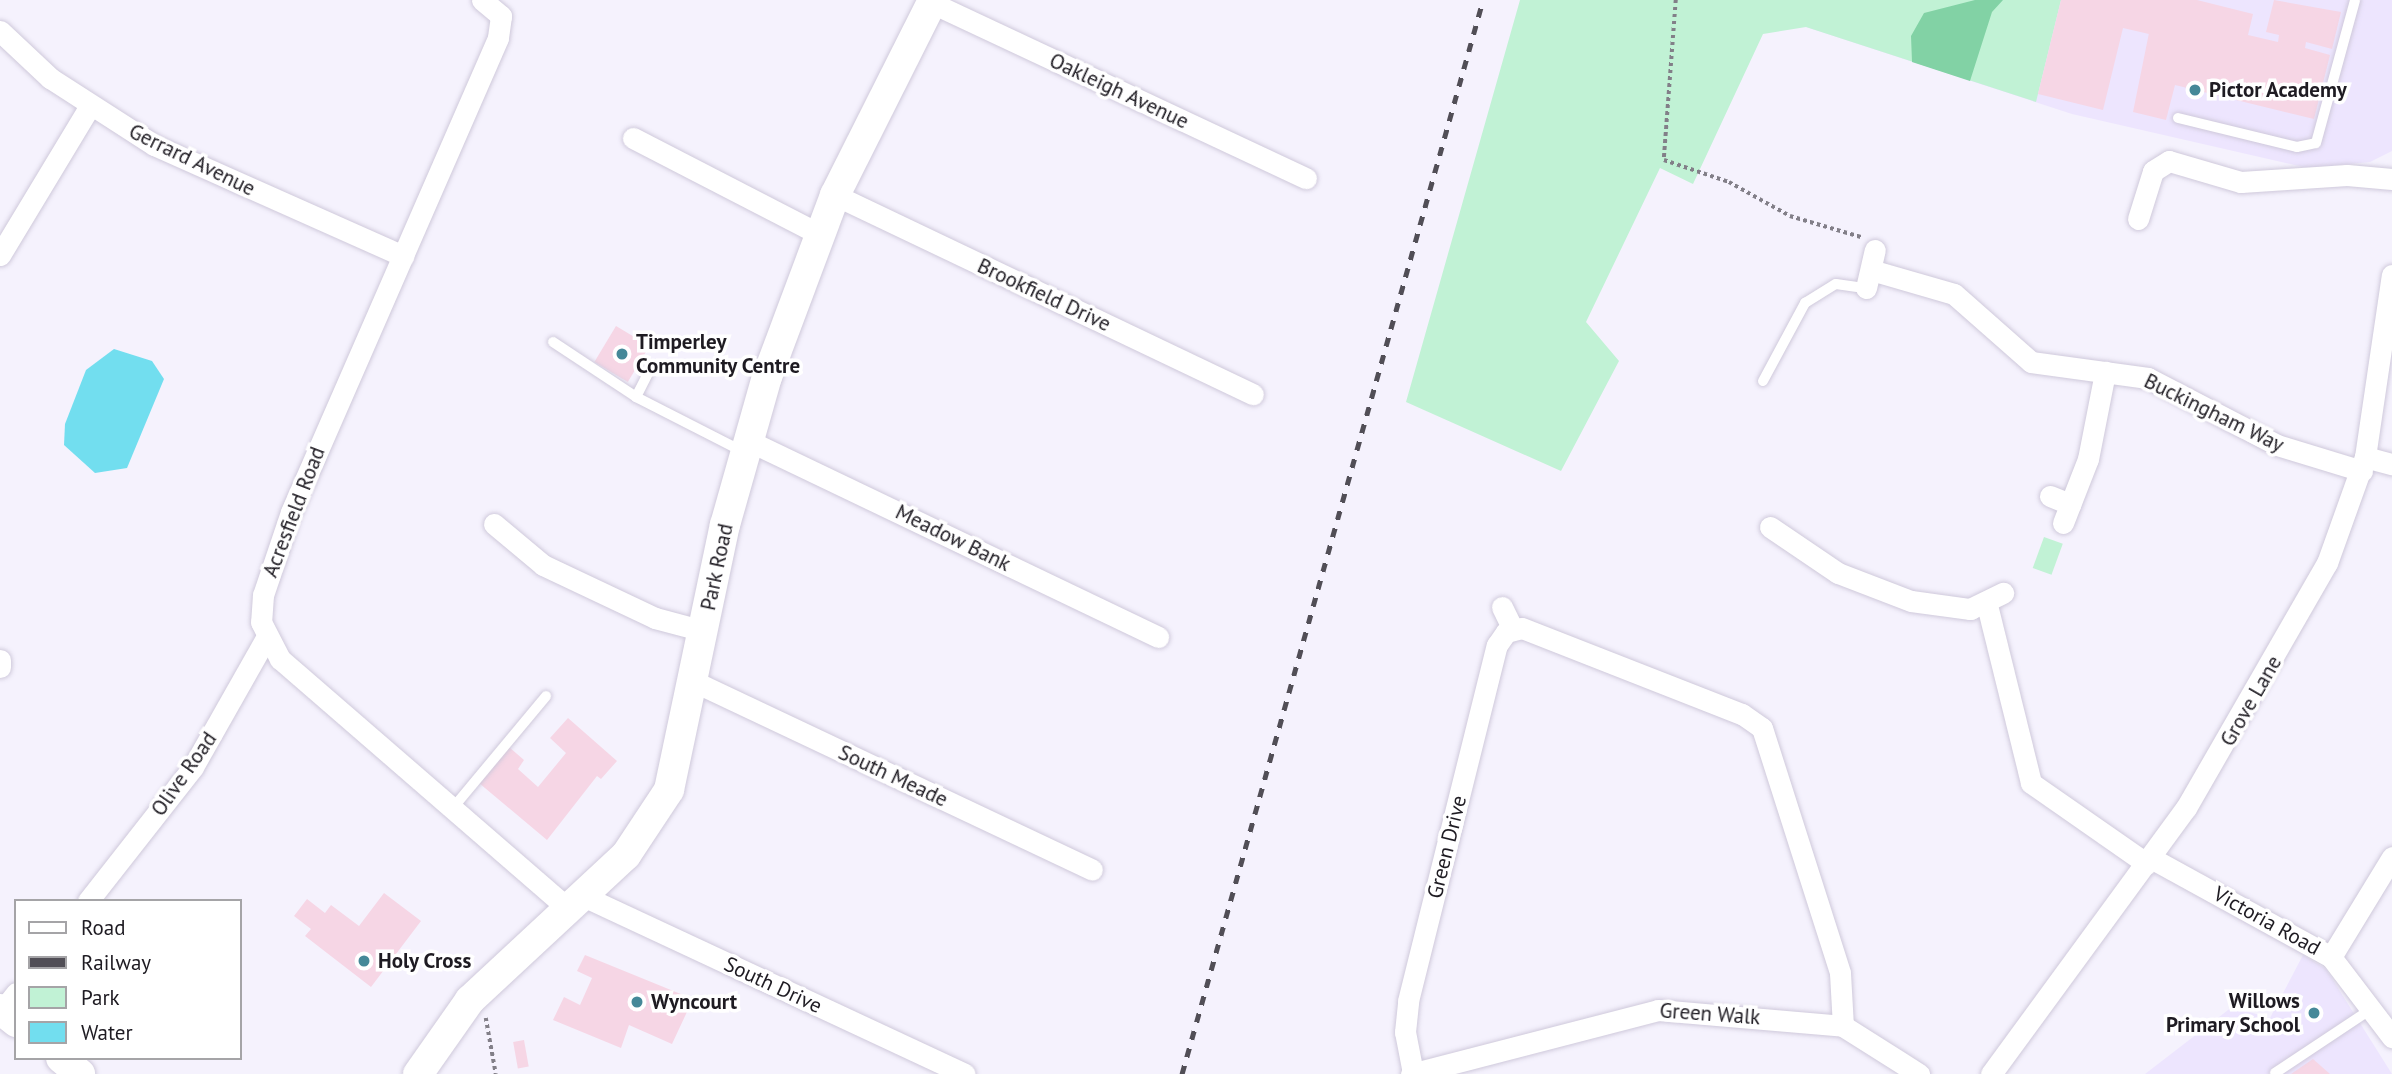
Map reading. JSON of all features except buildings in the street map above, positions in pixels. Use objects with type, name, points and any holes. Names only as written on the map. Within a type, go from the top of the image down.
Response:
[{"type":"main road","name":"Park Road","points":[[418,1074],[470,1000],[576,903],[659,809],[680,758],[704,631],[746,446],[835,195],[932,2]]},
{"type":"main road","points":[[63,1060],[80,1074]]},
{"type":"street","name":"Acresfield Road","points":[[266,638],[261,605],[275,555],[498,38],[500,16],[482,0]]},
{"type":"street","name":"Oakleigh Avenue","points":[[932,2],[1306,178]]},
{"type":"street","name":"Gerrard Avenue","points":[[0,31],[90,106],[191,164],[403,256]]},
{"type":"street","points":[[0,255],[90,106]]},
{"type":"street","points":[[633,138],[819,234]]},
{"type":"street","points":[[2146,208],[2153,172],[2169,161],[2241,182],[2347,175],[2392,179]]},
{"type":"street","name":"Brookfield Drive","points":[[835,195],[1253,394]]},
{"type":"street","name":"Buckingham Way","points":[[1870,269],[1954,293],[2031,362],[2160,382],[2277,445],[2364,464],[2392,464]]},
{"type":"street","name":"Grove Lane","points":[[1991,1074],[2149,861],[2217,760],[2295,624],[2344,527],[2364,464],[2392,275]]},
{"type":"street","points":[[2050,496],[2067,513],[2088,459],[2105,372]]},
{"type":"street","name":"Meadow Bank","points":[[746,446],[1158,636]]},
{"type":"street","points":[[502,520],[542,565],[635,610],[704,631]]},
{"type":"street","name":"Victoria Road","points":[[1770,527],[1824,566],[1886,593],[1953,609],[1995,599],[2009,685],[2031,783],[2149,861],[2331,957],[2373,1008],[2392,1037]]},
{"type":"street","points":[[1502,607],[1513,629],[1541,631],[1770,722],[1840,973],[1843,1026]]},
{"type":"street","name":"Green Drive","points":[[1412,1073],[1405,1032],[1408,1001],[1497,645],[1513,629]]},
{"type":"street","points":[[266,638],[295,672],[452,809],[576,903]]},
{"type":"street","name":"Olive Road","points":[[90,899],[193,767],[266,638]]},
{"type":"street","points":[[0,660],[0,667]]},
{"type":"street","name":"South Meade","points":[[695,682],[1092,870]]},
{"type":"street","points":[[2331,957],[2392,857]]},
{"type":"street","name":"South Drive","points":[[576,903],[964,1074]]},
{"type":"street","name":"Green Walk","points":[[1412,1073],[1650,1010],[1843,1026],[1919,1074]]},
{"type":"lane","points":[[2178,118],[2297,148],[2316,144],[2355,0]]},
{"type":"lane","points":[[1763,381],[1805,303],[1836,284],[1870,269]]},
{"type":"lane","points":[[553,342],[636,397],[746,446]]},
{"type":"lane","points":[[636,397],[650,370]]},
{"type":"lane","points":[[452,809],[546,696]]},
{"type":"lane","points":[[2275,1073],[2373,1008]]},
{"type":"path","points":[[1676,0],[1664,160],[1729,182],[1790,216],[1865,238],[1870,269]]},
{"type":"path","points":[[470,1000],[488,1021],[496,1074]]},
{"type":"shaded area","name":"Pictor Academy","points":[[1819,0],[2392,0],[2392,151],[2370,162],[2308,168],[2072,114],[1806,27]]},
{"type":"shaded area","name":"Willows Primary School","points":[[2303,955],[2326,969],[2392,1074],[2145,1074],[2232,1007],[2270,1018]]},
{"type":"green space","points":[[1520,0],[2061,0],[2036,102],[1806,27],[1763,34],[1693,184],[1660,168],[1586,322],[1619,361],[1561,471],[1406,402]]},
{"type":"green space","points":[[1975,0],[2003,0],[1992,12],[1970,81],[1912,62],[1911,36],[1924,13]]},
{"type":"green space","points":[[2044,537],[2063,544],[2052,575],[2033,568]]},
{"type":"water","points":[[114,349],[152,361],[164,379],[127,468],[95,473],[64,445],[65,424],[86,370]]},
{"type":"railway","points":[[1182,1074],[1483,0]]},
{"type":"place","name":"Pictor Academy","points":[[2195,90]]},
{"type":"place","name":"Timperley Community Centre","points":[[622,354]]},
{"type":"place","name":"Holy Cross","points":[[364,961]]},
{"type":"place","name":"Wyncourt","points":[[637,1002]]},
{"type":"place","name":"Willows Primary School","points":[[2314,1013]]}]
